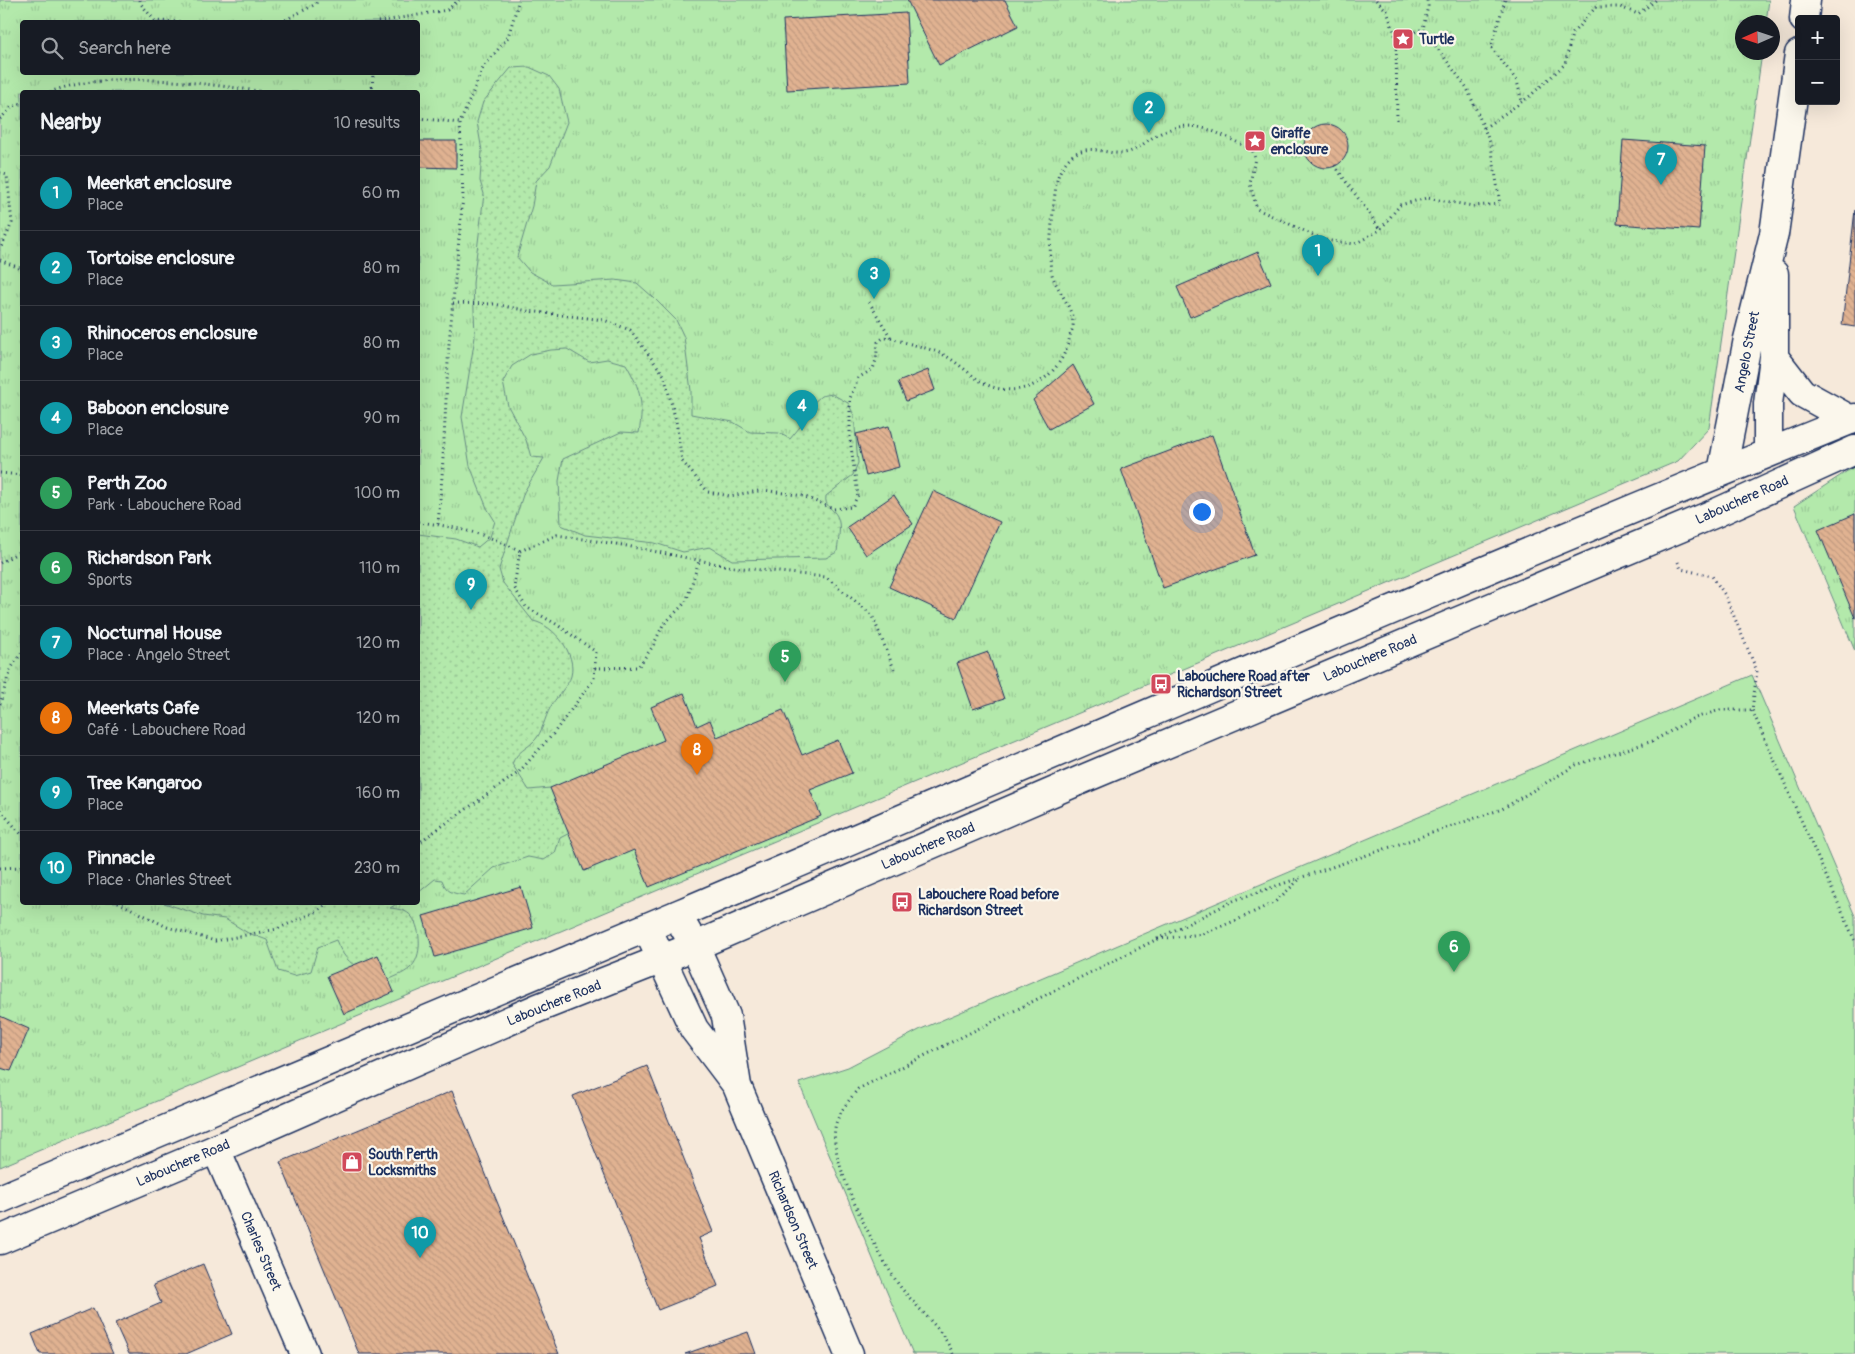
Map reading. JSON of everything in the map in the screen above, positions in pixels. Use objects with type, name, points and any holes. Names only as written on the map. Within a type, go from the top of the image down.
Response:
[{"type":"main road","points":[[1804,15],[1806,0]]},
{"type":"main road","name":"Angelo Street","points":[[1722,472],[1748,339],[1774,234],[1798,60]]},
{"type":"main road","name":"Angelo Street","points":[[1768,452],[1768,404],[1774,357],[1774,234]]},
{"type":"main road","points":[[1774,357],[1802,393],[1853,419]]},
{"type":"main road","points":[[0,1199],[647,928],[1185,696],[1768,452],[1853,419]]},
{"type":"main road","name":"Labouchere Road","points":[[0,1240],[216,1149],[538,1008],[661,961],[1083,779],[1669,532],[1855,450]]},
{"type":"main road","name":"Richardson Street","points":[[677,915],[695,946],[726,1016],[737,1086],[849,1354]]},
{"type":"main road","name":"Richardson Street","points":[[647,928],[694,1030],[737,1086]]},
{"type":"main road","name":"Charles Street","points":[[216,1149],[305,1354]]},
{"type":"path","points":[[140,0],[154,20]]},
{"type":"path","points":[[285,20],[316,4],[317,0]]},
{"type":"path","points":[[390,20],[447,10],[459,0]]},
{"type":"path","points":[[438,524],[453,303],[463,197],[460,123],[483,68],[508,37],[519,0]]},
{"type":"path","points":[[1376,0],[1387,11],[1396,38],[1397,123]]},
{"type":"path","points":[[453,303],[494,304],[528,311],[604,320],[630,330],[664,375],[676,421],[682,461],[708,492],[730,496],[764,490],[803,496],[833,509],[852,508],[858,495],[850,440],[852,389],[858,378],[873,369],[878,342],[883,338],[892,338],[941,354],[995,388],[1014,389],[1033,385],[1049,377],[1059,364],[1066,350],[1073,322],[1061,288],[1051,272],[1050,256],[1058,179],[1064,164],[1073,155],[1087,148],[1122,153],[1135,150],[1156,135],[1174,127],[1197,126],[1215,130],[1234,142],[1252,149],[1255,158],[1250,184],[1257,209],[1275,219],[1324,240],[1355,244],[1380,230],[1400,205],[1427,198],[1473,206],[1500,204],[1491,145],[1467,88],[1423,29],[1428,6],[1427,0]]},
{"type":"path","points":[[1505,0],[1491,47],[1517,81],[1522,102]]},
{"type":"path","points":[[1484,128],[1522,102],[1565,64],[1572,34],[1596,7],[1620,7],[1638,14],[1656,0]]},
{"type":"path","points":[[1396,38],[1423,29]]},
{"type":"path","points":[[372,75],[372,90]]},
{"type":"path","points":[[55,90],[68,85],[111,80],[196,83],[250,90]]},
{"type":"path","points":[[0,119],[12,107],[20,104]]},
{"type":"path","points":[[420,118],[460,123]]},
{"type":"path","points":[[1335,165],[1348,186],[1365,205],[1380,230]]},
{"type":"path","points":[[0,173],[7,175],[12,223],[0,250]]},
{"type":"path","points":[[0,260],[20,268]]},
{"type":"path","points":[[869,302],[892,338]]},
{"type":"path","points":[[0,473],[20,475]]},
{"type":"path","points":[[420,522],[438,524],[498,539],[520,551]]},
{"type":"path","points":[[1669,532],[1681,569],[1712,576],[1725,595],[1757,671],[1752,710],[1855,941]]},
{"type":"path","points":[[520,551],[557,535],[622,545],[733,567],[826,577],[872,615],[894,669]]},
{"type":"path","points":[[0,564],[20,551]]},
{"type":"path","points":[[420,842],[518,773],[553,734],[594,679],[596,652],[556,624],[526,607],[514,587],[520,551]]},
{"type":"path","points":[[595,668],[638,667],[653,646],[664,625],[686,602],[699,561]]},
{"type":"path","points":[[0,704],[10,670],[20,655]]},
{"type":"path","points":[[952,1354],[946,1339],[897,1282],[860,1215],[842,1168],[835,1127],[848,1101],[858,1089],[1235,900],[1502,809],[1576,765],[1653,741],[1692,719],[1720,710],[1752,710]]},
{"type":"path","points":[[0,810],[20,833]]},
{"type":"path","points":[[0,868],[20,867]]},
{"type":"path","points":[[1154,939],[1202,934],[1237,920],[1275,902],[1303,876]]},
{"type":"path","points":[[124,905],[167,927],[215,941],[277,929],[318,911],[325,905]]},
{"type":"green space","points":[[0,0],[1769,0],[1767,15],[1735,15],[1735,60],[1761,60],[1709,428],[1678,461],[0,1167]]},
{"type":"green space","points":[[529,67],[549,76],[559,89],[567,122],[550,166],[536,181],[532,206],[517,257],[530,272],[552,284],[615,280],[637,283],[676,320],[684,337],[691,391],[691,414],[733,422],[750,432],[779,433],[790,439],[804,422],[812,404],[821,396],[832,394],[848,403],[854,415],[858,463],[853,475],[826,496],[826,503],[837,516],[839,529],[837,552],[826,558],[732,560],[710,547],[683,552],[655,543],[585,535],[561,525],[559,481],[563,459],[621,432],[639,433],[641,405],[635,382],[626,364],[607,359],[589,362],[567,349],[531,354],[512,366],[503,382],[508,406],[526,440],[531,457],[544,458],[524,492],[499,569],[503,583],[533,621],[549,628],[562,642],[571,659],[572,667],[570,680],[552,704],[542,729],[532,743],[519,753],[512,764],[529,790],[550,788],[565,794],[581,827],[560,838],[555,853],[544,860],[528,857],[494,868],[464,895],[450,891],[445,887],[442,880],[435,879],[420,891],[420,534],[456,539],[478,547],[490,537],[495,521],[487,508],[470,466],[462,417],[475,337],[473,283],[484,194],[480,181],[482,151],[477,122],[483,102],[511,68]]},
{"type":"green space","points":[[1855,466],[1855,651],[1794,506]]},
{"type":"green space","points":[[1752,675],[1855,916],[1855,1354],[913,1354],[799,1083],[848,1067],[921,1029]]},
{"type":"green space","points":[[170,905],[395,905],[390,908],[405,911],[415,922],[419,936],[419,950],[410,968],[386,981],[350,962],[336,940],[318,947],[311,971],[294,976],[278,971],[267,940],[248,933],[225,919],[203,916]]},
{"type":"building","points":[[907,0],[1005,0],[1018,26],[939,65]]},
{"type":"building","points":[[906,13],[910,83],[787,90],[783,20]]},
{"type":"building","points":[[1330,124],[1342,130],[1347,137],[1347,155],[1342,162],[1335,167],[1322,168],[1314,165],[1307,158],[1304,142],[1307,134],[1314,127]]},
{"type":"building","points":[[1623,140],[1705,146],[1699,230],[1617,224]]},
{"type":"building","points":[[420,141],[456,141],[456,168],[420,167]]},
{"type":"building","points":[[1855,210],[1855,327],[1842,325]]},
{"type":"building","points":[[1258,252],[1271,283],[1190,317],[1177,287]]},
{"type":"building","points":[[1073,365],[1094,404],[1049,429],[1033,400]]},
{"type":"building","points":[[928,370],[935,390],[906,401],[898,382]]},
{"type":"building","points":[[889,426],[899,467],[866,476],[856,434]]},
{"type":"building","points":[[1212,435],[1255,555],[1163,588],[1121,469]]},
{"type":"building","points":[[933,491],[1000,522],[956,618],[889,587]]},
{"type":"building","points":[[894,495],[913,524],[866,555],[847,527]]},
{"type":"building","points":[[1855,514],[1855,618],[1818,530]]},
{"type":"building","points":[[988,652],[1004,699],[973,709],[957,663]]},
{"type":"building","points":[[684,693],[697,726],[710,720],[717,737],[783,710],[802,755],[838,740],[852,773],[810,790],[821,816],[649,887],[634,850],[584,871],[550,788],[664,740],[651,707]]},
{"type":"building","points":[[521,887],[533,928],[435,957],[423,916]]},
{"type":"building","points":[[378,955],[394,992],[344,1014],[327,976]]},
{"type":"building","points":[[0,1016],[29,1029],[11,1071],[0,1068]]},
{"type":"building","points":[[647,1066],[713,1232],[699,1238],[718,1286],[658,1310],[573,1096]]},
{"type":"building","points":[[452,1091],[559,1354],[359,1354],[280,1162]]},
{"type":"building","points":[[203,1264],[232,1334],[186,1354],[129,1354],[115,1323],[161,1303],[153,1285]]},
{"type":"building","points":[[93,1308],[113,1354],[40,1354],[32,1334]]},
{"type":"building","points":[[748,1332],[756,1354],[685,1354]]},
{"type":"place","name":"Turtle","points":[[1403,39]]},
{"type":"place","name":"Tortoise enclosure","points":[[1149,133]]},
{"type":"place","name":"Giraffe enclosure","points":[[1255,141]]},
{"type":"place","name":"Nocturnal House","points":[[1661,185]]},
{"type":"place","name":"Meerkat enclosure","points":[[1318,276]]},
{"type":"place","name":"Rhinoceros enclosure","points":[[874,299]]},
{"type":"place","name":"Baboon enclosure","points":[[802,431]]},
{"type":"place","name":"Tree Kangaroo","points":[[471,610]]},
{"type":"place","name":"Perth Zoo","points":[[785,682]]},
{"type":"place","name":"Labouchere Road after Richardson Street","points":[[1161,684]]},
{"type":"place","name":"Meerkats Cafe","points":[[697,775]]},
{"type":"place","name":"Labouchere Road before Richardson Street","points":[[902,902]]},
{"type":"place","name":"Richardson Park","points":[[1454,972]]},
{"type":"place","name":"South Perth Locksmiths","points":[[352,1162]]},
{"type":"place","name":"Pinnacle","points":[[420,1258]]}]
